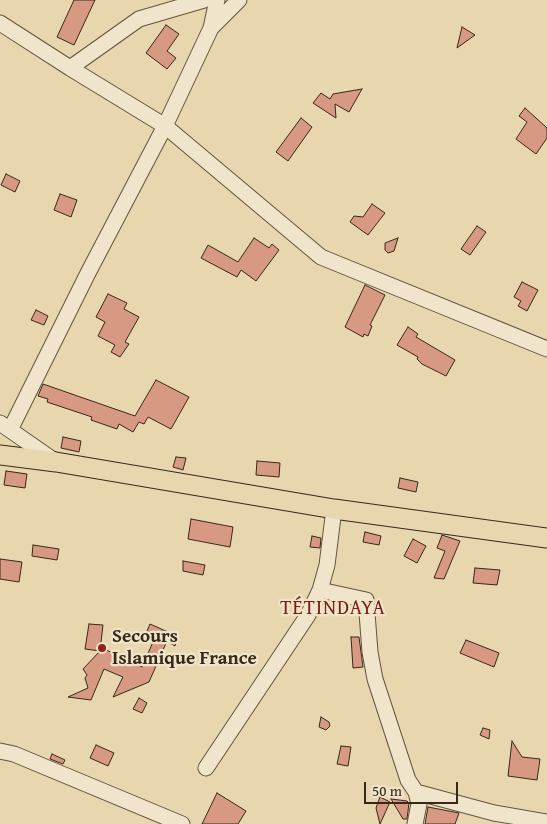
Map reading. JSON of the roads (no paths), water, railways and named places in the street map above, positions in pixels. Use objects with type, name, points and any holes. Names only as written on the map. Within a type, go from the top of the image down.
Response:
[{"type":"main road","points":[[0,455],[56,462],[334,509],[547,538]]},
{"type":"street","points":[[70,68],[139,19],[204,0]]},
{"type":"street","points":[[56,462],[5,427],[165,126],[211,28],[217,0]]},
{"type":"street","points":[[211,28],[239,0]]},
{"type":"street","points":[[0,24],[165,126],[321,257],[547,349]]},
{"type":"street","points":[[206,768],[308,615],[320,590],[327,565],[334,509]]},
{"type":"street","points":[[320,590],[366,600],[370,652],[375,679],[408,780],[416,792],[419,804],[415,824]]},
{"type":"street","points":[[0,751],[14,754],[182,824]]},
{"type":"street","points":[[416,792],[494,813],[547,822]]},
{"type":"place","name":"Secours Islamique France","points":[[102,648]]},
{"type":"district","name":"TÉTINDAYA","points":[[333,609]]}]
